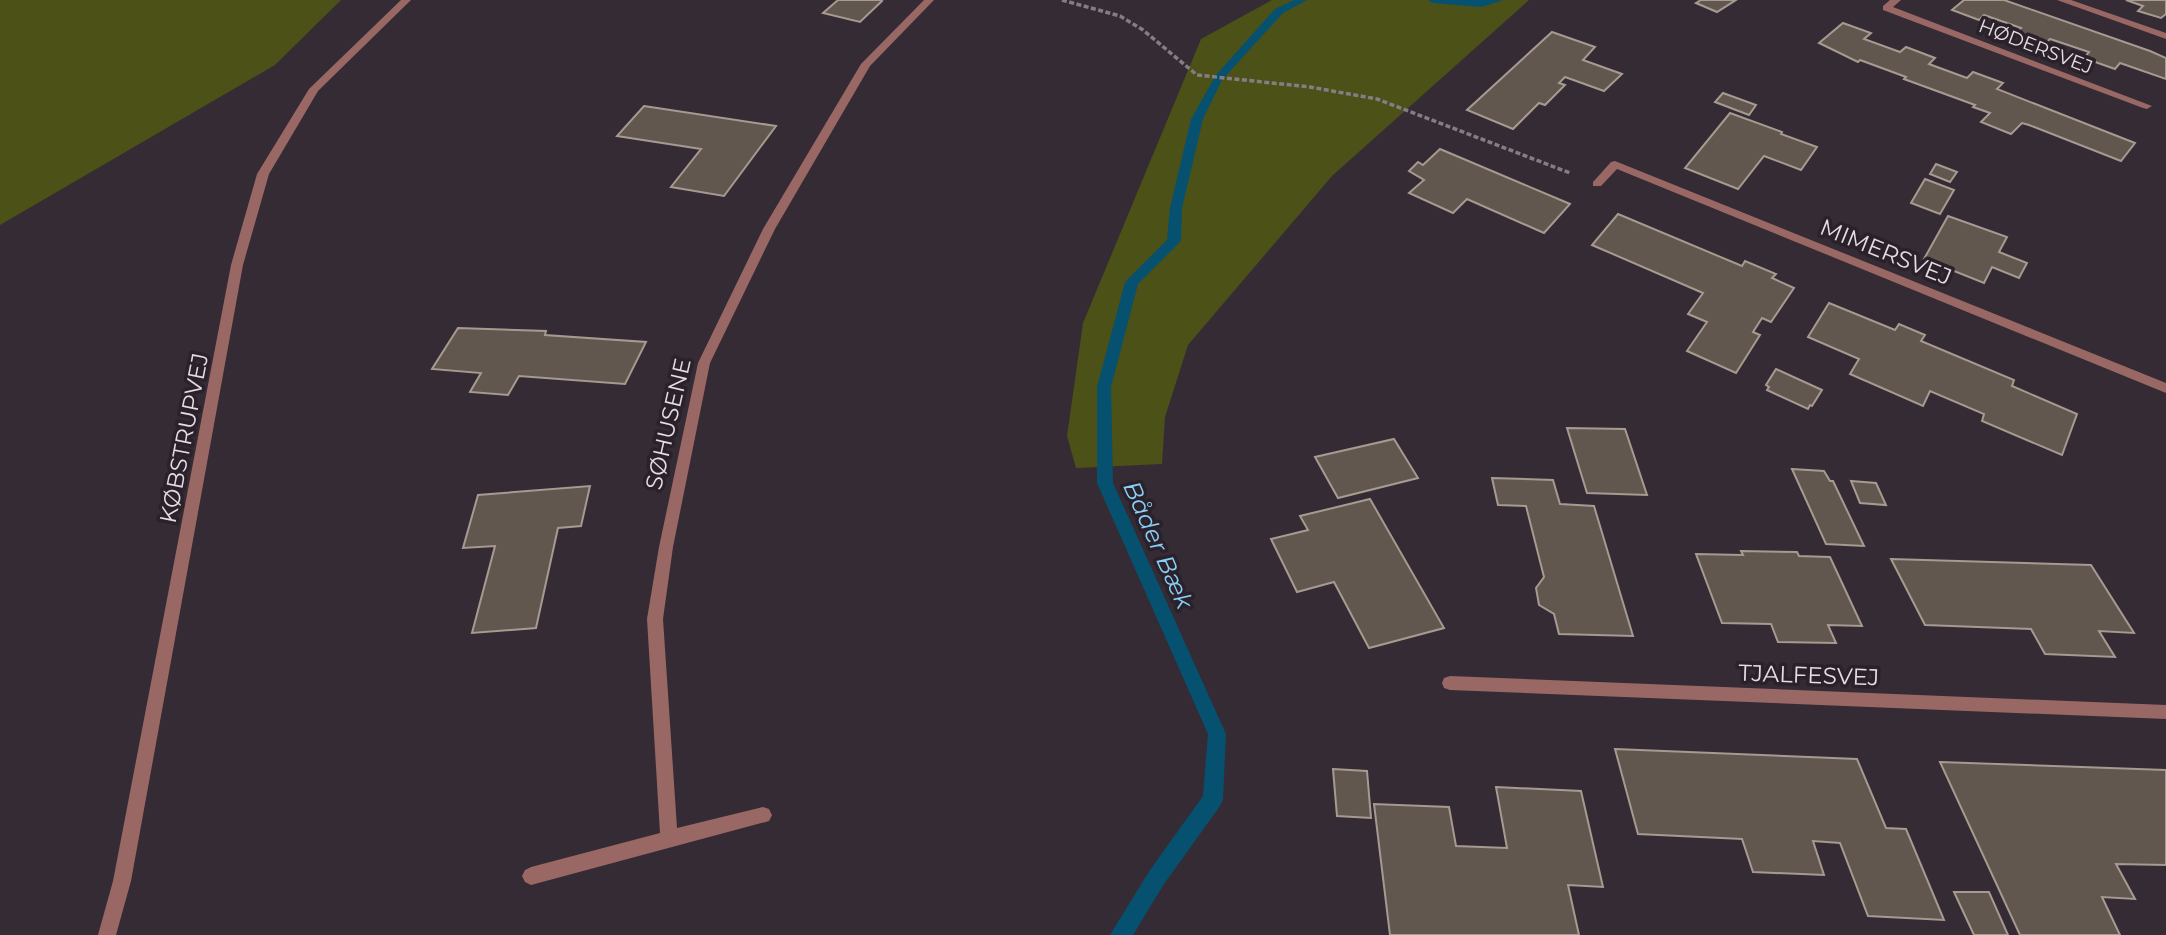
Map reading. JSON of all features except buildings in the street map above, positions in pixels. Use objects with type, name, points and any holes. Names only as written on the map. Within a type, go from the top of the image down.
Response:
[{"type":"street","name":"KØBSTRUPVEJ","points":[[107,935],[122,881],[237,265],[263,174],[314,89],[406,0]]},
{"type":"street","name":"SØHUSENE","points":[[669,839],[655,619],[666,547],[704,363],[769,229],[866,64],[929,0]]},
{"type":"street","name":"HØDERSVEJ","points":[[1896,0],[1886,8],[2147,106]]},
{"type":"street","points":[[2062,0],[2166,36]]},
{"type":"street","name":"MIMERSVEJ","points":[[1597,184],[1615,164],[2166,388]]},
{"type":"street","name":"TJALFESVEJ","points":[[1450,683],[2166,712]]},
{"type":"street","points":[[531,876],[763,815]]},
{"type":"path","points":[[1062,0],[1120,16],[1143,30],[1197,75],[1310,87],[1377,99],[1597,184]]},
{"type":"green space","points":[[0,0],[341,0],[275,65],[0,225]]},
{"type":"green space","points":[[1272,0],[1529,0],[1332,176],[1188,345],[1165,417],[1162,464],[1076,468],[1067,436],[1083,323],[1201,39]]},
{"type":"waterway","name":"Båder Bæk","points":[[1220,77],[1279,11],[1302,0]]},
{"type":"waterway","name":"Båder Bæk","points":[[1433,0],[1481,4],[1499,0]]},
{"type":"waterway","name":"Båder Bæk","points":[[1121,935],[1157,877],[1213,799],[1217,734],[1105,483],[1104,387],[1132,282],[1174,241],[1176,208],[1197,119],[1217,81]]}]
